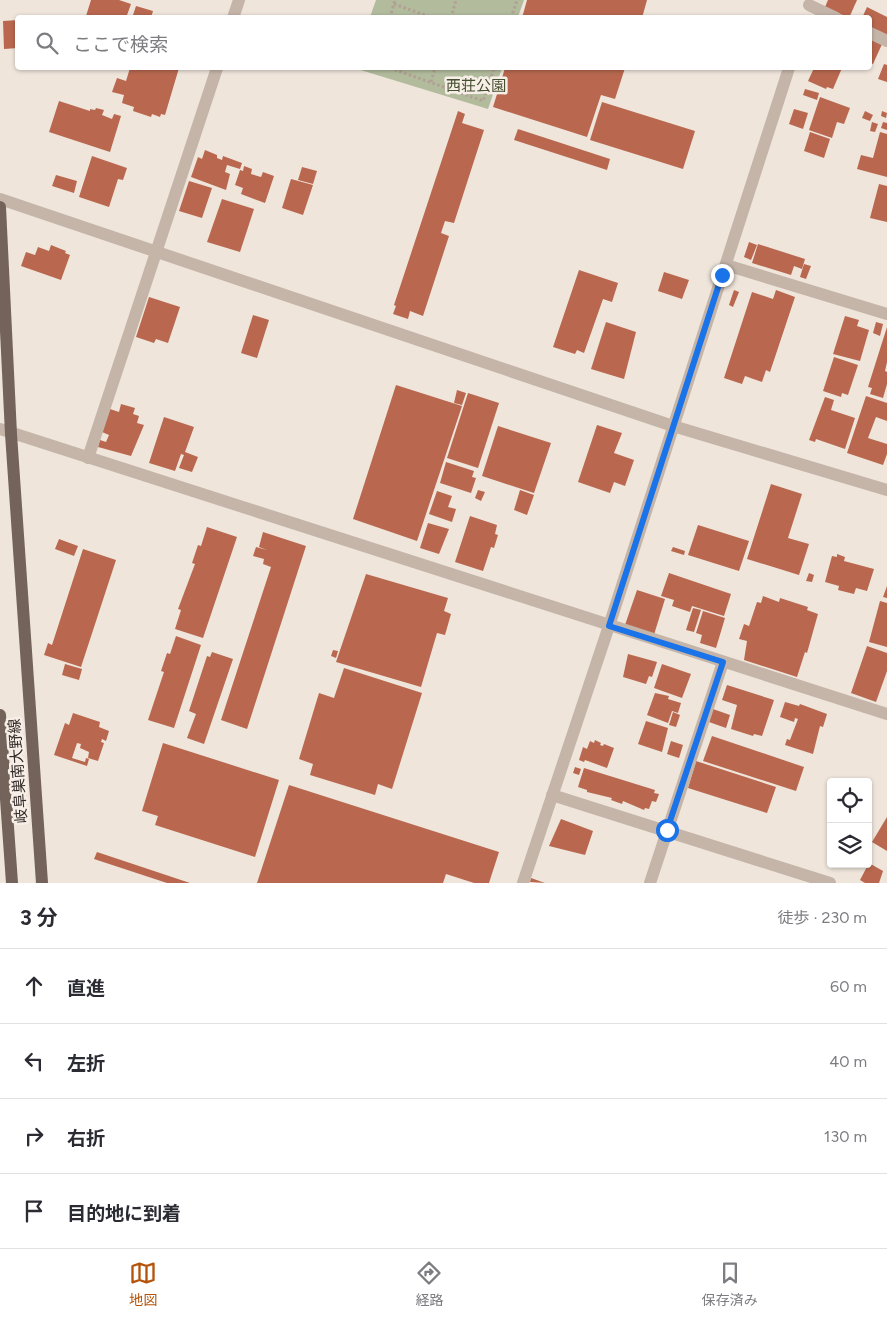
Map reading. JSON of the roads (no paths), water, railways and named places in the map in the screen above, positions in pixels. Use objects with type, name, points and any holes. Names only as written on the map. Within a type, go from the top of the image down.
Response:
[{"type":"main road","name":"岐阜巣南大野線","points":[[0,206],[5,431],[42,883]]},
{"type":"main road","name":"岐阜巣南大野線","points":[[0,715],[12,883]]},
{"type":"street","points":[[234,15],[239,0]]},
{"type":"street","points":[[808,8],[828,15]]},
{"type":"street","points":[[872,34],[887,41]]},
{"type":"street","points":[[88,458],[158,252],[216,70]]},
{"type":"street","points":[[523,883],[609,626],[788,70]]},
{"type":"street","points":[[0,199],[673,426],[887,490]]},
{"type":"street","points":[[726,265],[887,314]]},
{"type":"street","points":[[5,431],[887,714]]},
{"type":"street","points":[[650,883],[723,662]]},
{"type":"street","points":[[552,795],[830,883]]},
{"type":"park label","name":"西荘公園","points":[[476,86]]}]
